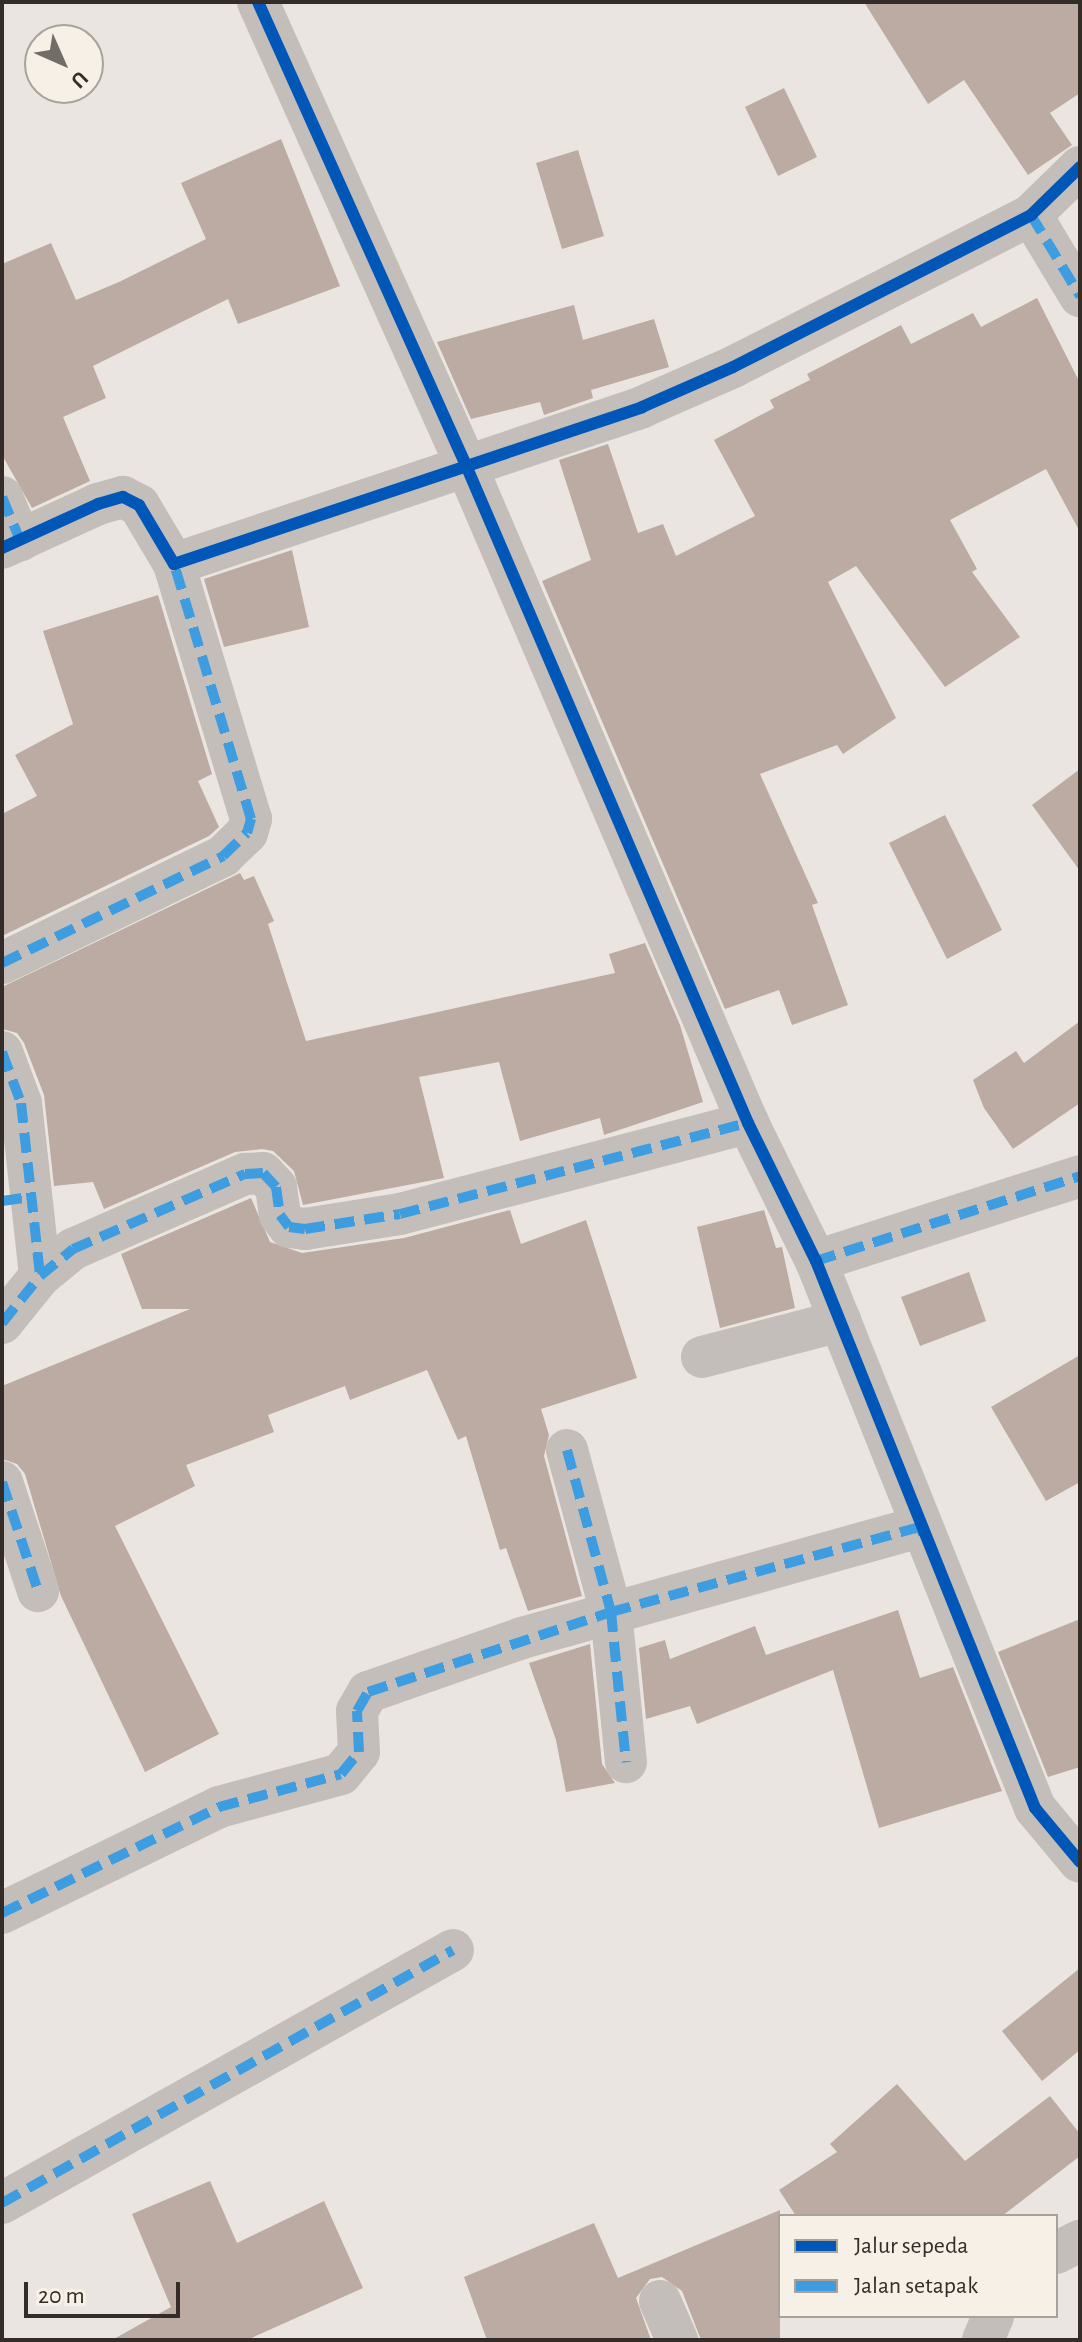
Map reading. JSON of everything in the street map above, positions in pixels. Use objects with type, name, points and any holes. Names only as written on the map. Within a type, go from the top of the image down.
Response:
[{"type":"street","points":[[258,2],[465,463],[748,1123],[816,1261],[1035,1808],[1080,1862]]},
{"type":"street","points":[[174,564],[655,401],[1031,215],[1080,167]]},
{"type":"street","points":[[1031,215],[1080,296]]},
{"type":"street","points":[[2,497],[11,544],[98,504],[123,497],[139,505],[174,564],[251,819],[247,833],[223,856],[2,963]]},
{"type":"street","points":[[2,1052],[21,1103],[17,1199],[40,1276]]},
{"type":"street","points":[[2,1323],[40,1276],[73,1249],[245,1174],[263,1173],[276,1187],[280,1215],[289,1227],[305,1229],[400,1214],[748,1123]]},
{"type":"street","points":[[816,1261],[1080,1176]]},
{"type":"street","points":[[702,1357],[840,1321]]},
{"type":"street","points":[[567,1450],[611,1612],[626,1762]]},
{"type":"street","points":[[2,1482],[38,1591]]},
{"type":"street","points":[[2,1913],[219,1807],[341,1774],[359,1752],[357,1711],[368,1692],[611,1612],[920,1527]]},
{"type":"street","points":[[2,2203],[453,1950]]},
{"type":"street","points":[[1058,2252],[1080,2241]]},
{"type":"street","points":[[660,2301],[677,2340]]},
{"type":"street","points":[[983,2340],[992,2318]]},
{"type":"building","points":[[864,2],[1080,2],[1080,93],[1050,113],[1072,145],[1028,175],[964,80],[928,104]]},
{"type":"building","points":[[784,88],[817,157],[778,176],[745,107]]},
{"type":"building","points":[[281,139],[340,286],[238,324],[228,299],[93,366],[106,398],[63,417],[90,481],[32,508],[2,455],[2,264],[51,243],[76,300],[119,282],[206,239],[181,183]]},
{"type":"building","points":[[578,150],[604,236],[562,249],[536,163]]},
{"type":"building","points":[[1037,298],[1080,383],[1080,532],[1046,469],[950,520],[977,569],[972,572],[1020,637],[945,687],[856,566],[828,582],[896,718],[843,754],[837,745],[760,774],[818,903],[812,905],[848,1005],[792,1025],[779,990],[725,1009],[542,581],[591,560],[559,460],[608,444],[638,533],[663,524],[676,556],[755,516],[714,440],[774,408],[770,400],[810,380],[807,374],[901,325],[911,344],[973,313],[981,327]]},
{"type":"building","points":[[574,305],[583,340],[654,319],[669,367],[591,390],[593,398],[544,415],[540,402],[471,419],[437,342]]},
{"type":"building","points":[[292,550],[309,627],[224,647],[204,579]]},
{"type":"building","points":[[158,595],[212,774],[198,781],[219,827],[209,836],[2,936],[2,814],[37,796],[15,755],[73,724],[43,631]]},
{"type":"building","points":[[1080,769],[1080,871],[1032,805]]},
{"type":"building","points":[[945,815],[1002,930],[947,959],[889,843]]},
{"type":"building","points":[[240,873],[244,880],[254,876],[274,921],[268,924],[306,1041],[615,973],[609,954],[645,943],[680,1025],[703,1102],[604,1135],[600,1118],[520,1141],[499,1062],[419,1077],[444,1178],[303,1205],[294,1171],[273,1151],[262,1149],[235,1152],[104,1209],[93,1182],[54,1186],[44,1095],[24,1043],[17,1033],[2,1029],[2,987]]},
{"type":"building","points":[[1080,1021],[1080,1103],[1013,1149],[984,1108],[973,1080],[1016,1051],[1024,1063]]},
{"type":"building","points":[[251,1198],[270,1242],[302,1253],[404,1238],[510,1210],[521,1244],[586,1220],[637,1378],[541,1409],[549,1435],[544,1456],[582,1596],[528,1611],[506,1548],[500,1550],[466,1436],[458,1440],[427,1370],[350,1400],[345,1386],[268,1415],[274,1432],[186,1465],[195,1486],[115,1526],[219,1734],[145,1772],[61,1596],[25,1474],[17,1464],[2,1459],[2,1386],[190,1309],[142,1309],[121,1254]]},
{"type":"building","points":[[764,1210],[776,1248],[782,1247],[795,1308],[720,1328],[697,1227]]},
{"type":"building","points":[[969,1272],[986,1321],[920,1346],[901,1297]]},
{"type":"building","points":[[1080,1355],[1080,1482],[1046,1501],[991,1407]]},
{"type":"building","points":[[898,1610],[920,1678],[953,1667],[1002,1791],[879,1828],[833,1670],[697,1724],[690,1706],[646,1719],[639,1648],[665,1640],[670,1659],[755,1626],[766,1655]]},
{"type":"building","points":[[1080,1619],[1080,1767],[1048,1777],[998,1652]]},
{"type":"building","points":[[590,1644],[602,1764],[615,1783],[566,1792],[556,1740],[529,1663]]},
{"type":"building","points":[[1080,1968],[1080,2050],[1042,2081],[1002,2031]]},
{"type":"building","points":[[897,2084],[965,2161],[1050,2096],[1080,2134],[1080,2156],[1005,2214],[795,2214],[779,2190],[837,2152],[830,2144]]},
{"type":"building","points":[[210,2181],[237,2243],[324,2201],[363,2288],[247,2340],[112,2340],[171,2307],[132,2214]]},
{"type":"building","points":[[780,2210],[780,2340],[701,2340],[682,2291],[662,2277],[650,2279],[636,2298],[651,2340],[487,2340],[464,2277],[594,2223],[618,2278]]},
{"type":"marked path","points":[[1031,215],[1080,296]]},
{"type":"marked path","points":[[2,497],[20,540]]},
{"type":"marked path","points":[[2,963],[223,856],[247,833],[251,819],[174,564]]},
{"type":"marked path","points":[[2,1052],[21,1103],[40,1276]]},
{"type":"marked path","points":[[2,1323],[40,1276],[73,1249],[245,1174],[263,1173],[276,1187],[280,1215],[289,1227],[305,1229],[400,1214],[748,1123]]},
{"type":"marked path","points":[[816,1261],[1080,1176]]},
{"type":"marked path","points":[[2,1201],[32,1197]]},
{"type":"marked path","points":[[567,1450],[611,1612],[626,1762]]},
{"type":"marked path","points":[[2,1482],[38,1591]]},
{"type":"marked path","points":[[2,1913],[219,1807],[341,1774],[359,1752],[357,1711],[368,1692],[611,1612],[920,1527],[923,1534]]},
{"type":"marked path","points":[[2,2203],[453,1950]]},
{"type":"cycle path","points":[[258,2],[465,463],[748,1123],[816,1261],[1035,1808],[1080,1862]]},
{"type":"cycle path","points":[[2,548],[98,504],[123,497],[139,505],[174,564],[642,407],[733,367],[1031,215],[1080,167]]}]
